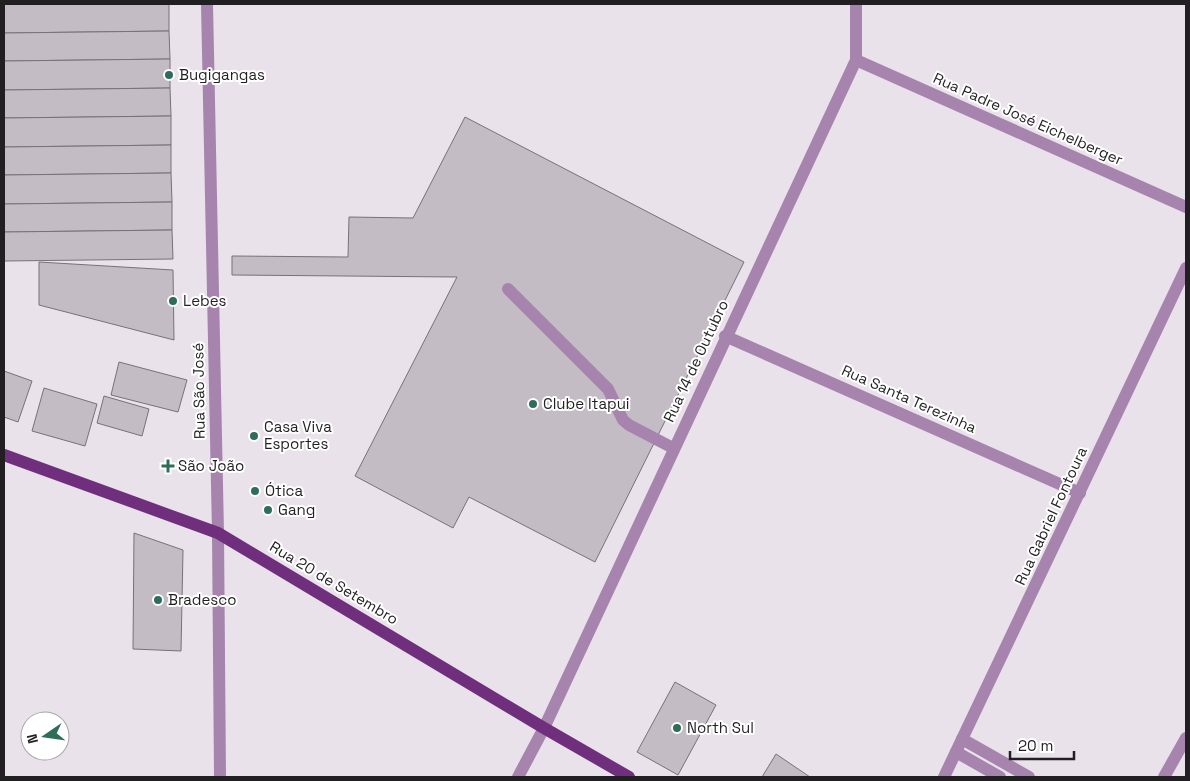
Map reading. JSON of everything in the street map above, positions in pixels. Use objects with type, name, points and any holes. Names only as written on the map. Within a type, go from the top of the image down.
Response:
[{"type":"main road","name":"Rua 20 de Setembro","points":[[4,455],[218,533],[629,777]]},
{"type":"street","name":"Rua São José","points":[[207,4],[218,533],[220,777]]},
{"type":"street","name":"Rua 14 de Outubro","points":[[518,777],[544,728],[725,336],[856,60],[856,4]]},
{"type":"street","name":"Rua Padre José Eichelberger","points":[[856,60],[1186,207]]},
{"type":"street","name":"Rua Gabriel Fontoura","points":[[944,777],[1186,268]]},
{"type":"street","points":[[508,289],[608,389],[623,420],[628,425],[673,448]]},
{"type":"street","name":"Rua Santa Terezinha","points":[[725,336],[1080,493]]},
{"type":"street","points":[[1164,777],[1186,738]]},
{"type":"street","points":[[962,739],[1029,777]]},
{"type":"street","points":[[956,752],[1000,777]]},
{"type":"building","points":[[4,4],[169,4],[169,31],[4,33]]},
{"type":"building","points":[[169,31],[170,59],[4,61],[4,33]]},
{"type":"building","points":[[170,59],[170,88],[4,90],[4,61]]},
{"type":"building","points":[[170,88],[171,116],[4,118],[4,90]]},
{"type":"building","points":[[171,116],[171,145],[4,147],[4,118]]},
{"type":"building","name":"Clube Itapui","points":[[465,117],[744,262],[595,562],[469,497],[453,528],[355,476],[457,277],[232,275],[232,256],[348,257],[349,217],[413,218]]},
{"type":"building","points":[[171,145],[171,173],[4,175],[4,147]]},
{"type":"building","points":[[171,173],[172,202],[4,204],[4,175]]},
{"type":"building","points":[[172,202],[172,230],[4,232],[4,204]]},
{"type":"building","points":[[172,230],[173,259],[4,261],[4,232]]},
{"type":"building","points":[[39,262],[173,270],[174,340],[39,305]]},
{"type":"building","points":[[119,362],[187,380],[178,412],[111,395]]},
{"type":"building","points":[[4,371],[32,381],[18,422],[4,417]]},
{"type":"building","points":[[44,388],[97,404],[85,446],[32,431]]},
{"type":"building","points":[[104,396],[149,409],[142,436],[97,423]]},
{"type":"building","name":"Bradesco","points":[[134,533],[183,550],[181,651],[133,649]]},
{"type":"building","name":"North Sul","points":[[675,682],[716,705],[678,775],[637,752]]},
{"type":"building","points":[[776,754],[810,777],[762,777]]},
{"type":"place","name":"Bugigangas","points":[[169,75]]},
{"type":"place","name":"Lebes","points":[[173,301]]},
{"type":"place","name":"Clube Itapui","points":[[533,404]]},
{"type":"place","name":"Casa Viva Esportes","points":[[254,436]]},
{"type":"place","name":"São João","points":[[168,466]]},
{"type":"place","name":"Ótica","points":[[255,491]]},
{"type":"place","name":"Gang","points":[[268,510]]},
{"type":"place","name":"Bradesco","points":[[158,600]]},
{"type":"place","name":"North Sul","points":[[677,728]]}]
